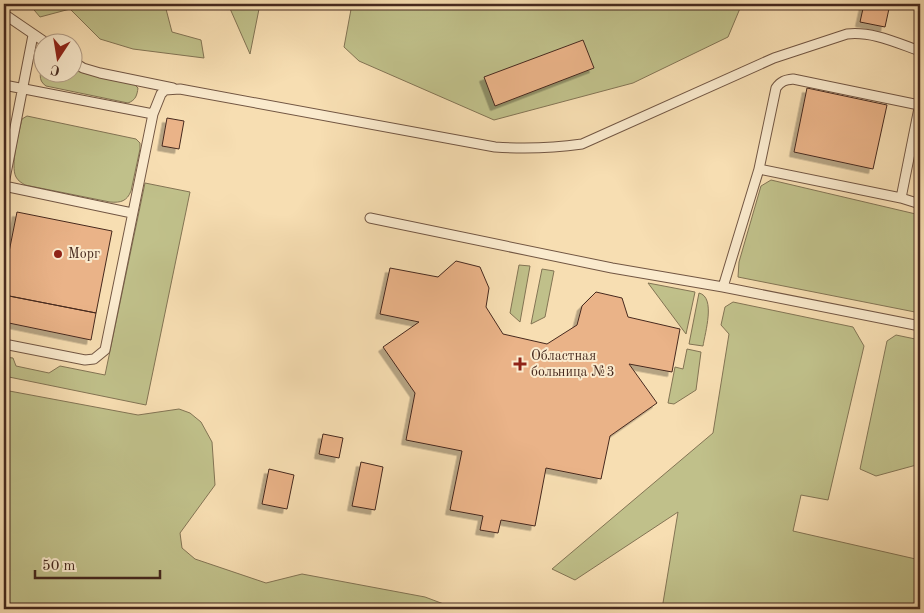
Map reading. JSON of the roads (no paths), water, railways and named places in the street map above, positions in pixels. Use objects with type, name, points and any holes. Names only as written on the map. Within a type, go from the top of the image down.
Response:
[{"type":"lane","points":[[4,14],[32,34]]},
{"type":"lane","points":[[82,67],[100,73],[173,88],[509,148],[582,144],[774,58],[847,34],[858,32],[920,51]]},
{"type":"lane","points":[[32,41],[4,185],[132,213]]},
{"type":"lane","points":[[723,287],[759,169],[776,88],[786,80],[794,79],[920,104],[901,198]]},
{"type":"lane","points":[[4,85],[153,114]]},
{"type":"lane","points":[[4,344],[85,360],[100,356],[105,350],[153,114],[161,94],[165,90],[173,88]]},
{"type":"lane","points":[[759,169],[901,198],[920,204]]},
{"type":"lane","points":[[370,218],[612,268],[723,287],[920,326]]},
{"type":"place","name":"Морг","points":[[58,254]]},
{"type":"place","name":"Областная больница №3","points":[[520,364]]}]
